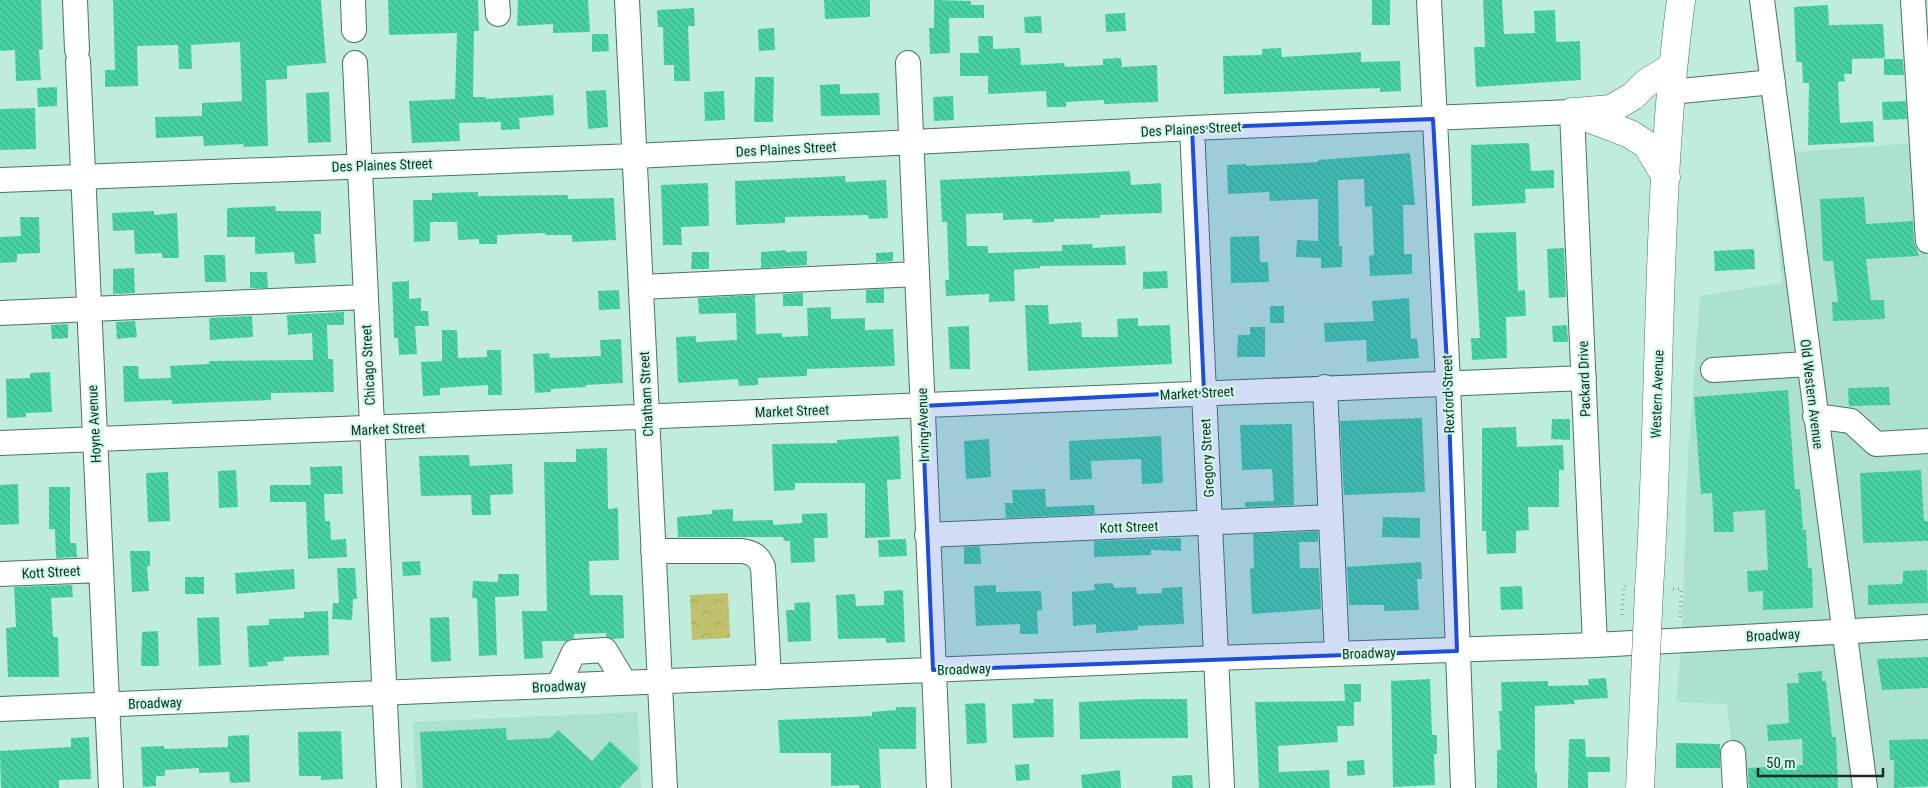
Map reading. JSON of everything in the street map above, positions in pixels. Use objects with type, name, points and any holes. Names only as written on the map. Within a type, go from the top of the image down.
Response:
[{"type":"main road","name":"Western Avenue","points":[[1640,788],[1651,589],[1666,177],[1672,79],[1681,0]]},
{"type":"main road","points":[[1572,112],[1611,109],[1633,96],[1646,82],[1672,79]]},
{"type":"main road","points":[[1572,112],[1630,134],[1647,145],[1666,177]]},
{"type":"street","name":"Hoyne Avenue","points":[[74,0],[111,788]]},
{"type":"street","points":[[353,0],[354,30]]},
{"type":"street","name":"Chatham Street","points":[[628,0],[665,788]]},
{"type":"street","name":"Rexford Street","points":[[1429,0],[1433,119],[1448,382],[1456,651],[1463,788]]},
{"type":"street","name":"Old Western Avenue","points":[[1762,0],[1808,364],[1865,788]]},
{"type":"street","points":[[1913,0],[1928,241]]},
{"type":"street","name":"Chicago Street","points":[[355,63],[389,788]]},
{"type":"street","name":"Irving Avenue","points":[[908,63],[939,788]]},
{"type":"street","points":[[1672,79],[1773,82]]},
{"type":"street","name":"Des Plaines Street","points":[[0,180],[635,156],[1192,128],[1572,112]]},
{"type":"street","name":"Packard Drive","points":[[1572,112],[1595,645]]},
{"type":"street","name":"Gregory Street","points":[[1192,128],[1222,788]]},
{"type":"street","points":[[641,287],[917,274]]},
{"type":"street","points":[[0,313],[365,297]]},
{"type":"street","points":[[1713,370],[1808,364]]},
{"type":"street","name":"Market Street","points":[[0,444],[95,438],[371,430],[1204,392],[1584,378]]},
{"type":"street","points":[[1325,387],[1337,654]]},
{"type":"street","points":[[1815,416],[1851,421],[1876,444],[1928,441]]},
{"type":"street","name":"Kott Street","points":[[928,535],[1210,524],[1331,517]]},
{"type":"street","points":[[653,551],[742,551],[754,553],[759,558],[763,567],[769,677]]},
{"type":"street","name":"Kott Street","points":[[0,574],[101,570]]},
{"type":"street","name":"Broadway","points":[[0,709],[1216,658],[1456,651],[1928,627]]},
{"type":"street","points":[[558,686],[574,652],[605,650],[625,683]]},
{"type":"street","points":[[1733,752],[1735,788]]},
{"type":"path","points":[[1622,615],[1624,586],[1651,589],[1680,589],[1680,618]]},
{"type":"highlighted area","points":[[1433,119],[1448,382],[1457,651],[933,670],[922,406],[1204,392],[1192,128]]},
{"type":"shaded area","points":[[1915,143],[1928,265],[1928,788],[1736,788],[1727,704],[1676,702],[1681,652],[1688,456],[1700,296],[1782,283],[1767,154]]},
{"type":"shaded area","points":[[638,712],[641,788],[416,788],[413,722]]},
{"type":"green space","points":[[728,593],[730,638],[692,640],[690,595]]},
{"type":"building","points":[[0,0],[41,0],[43,49],[39,50],[41,80],[16,81],[15,50],[0,51]]},
{"type":"building","points":[[113,0],[321,0],[326,63],[287,66],[287,79],[266,80],[268,146],[244,147],[243,144],[204,146],[203,136],[156,138],[155,117],[202,116],[202,103],[242,101],[240,42],[191,45],[192,69],[179,69],[178,45],[137,46],[138,86],[105,87],[105,70],[115,70]]},
{"type":"building","points":[[388,0],[478,0],[479,31],[474,31],[473,97],[486,97],[486,99],[553,95],[554,115],[519,118],[520,129],[501,130],[501,122],[459,123],[460,141],[412,143],[409,101],[455,99],[457,33],[389,35]]},
{"type":"building","points":[[518,0],[588,0],[590,32],[553,33],[553,24],[517,26]]},
{"type":"building","points":[[824,0],[870,0],[870,17],[825,19]]},
{"type":"building","points":[[934,0],[971,1],[971,5],[984,5],[984,18],[949,18],[950,53],[930,54],[929,28],[934,28]]},
{"type":"building","points":[[1372,0],[1390,0],[1390,25],[1372,25]]},
{"type":"building","points":[[1483,0],[1502,0],[1504,34],[1535,33],[1534,11],[1555,10],[1556,42],[1580,41],[1581,80],[1476,87],[1474,47],[1485,47]]},
{"type":"building","points":[[1828,5],[1829,25],[1883,24],[1885,58],[1852,59],[1852,74],[1844,74],[1845,81],[1838,82],[1840,123],[1873,121],[1874,142],[1808,145],[1809,83],[1803,83],[1802,62],[1796,62],[1794,7]]},
{"type":"building","points":[[694,8],[695,26],[688,26],[690,81],[674,81],[674,65],[664,65],[663,27],[658,27],[657,10]]},
{"type":"building","points":[[1125,13],[1126,31],[1106,32],[1105,14]]},
{"type":"building","points":[[1041,16],[1042,33],[1025,33],[1024,17]]},
{"type":"building","points":[[774,28],[775,50],[759,51],[758,29]]},
{"type":"building","points":[[592,34],[608,34],[609,51],[592,52]]},
{"type":"building","points":[[978,36],[993,36],[993,49],[1020,48],[1021,65],[1064,63],[1065,67],[1103,65],[1103,59],[1121,58],[1122,67],[1157,65],[1158,102],[1104,104],[1104,100],[1066,102],[1066,107],[1047,107],[1046,91],[988,94],[988,76],[960,76],[960,53],[979,53]]},
{"type":"building","points":[[1281,48],[1282,57],[1361,52],[1361,62],[1400,61],[1401,91],[1380,92],[1380,88],[1224,94],[1223,56],[1262,55],[1262,49]]},
{"type":"building","points":[[1884,59],[1903,59],[1904,75],[1884,75]]},
{"type":"building","points":[[755,77],[774,77],[773,122],[754,122]]},
{"type":"building","points":[[840,84],[840,94],[879,93],[880,115],[821,116],[820,85]]},
{"type":"building","points":[[57,87],[57,106],[38,107],[37,88]]},
{"type":"building","points":[[606,90],[608,127],[588,129],[586,91]]},
{"type":"building","points":[[724,91],[725,120],[705,121],[704,92]]},
{"type":"building","points":[[329,92],[331,142],[308,143],[306,93]]},
{"type":"building","points":[[953,96],[954,120],[934,121],[933,97]]},
{"type":"building","points":[[1906,101],[1907,119],[1883,120],[1882,102]]},
{"type":"building","points":[[35,108],[36,149],[0,150],[0,109]]},
{"type":"building","points":[[1529,143],[1531,171],[1554,170],[1554,188],[1525,189],[1526,203],[1472,206],[1471,145]]},
{"type":"building","points":[[1410,153],[1415,205],[1403,205],[1404,254],[1412,254],[1412,274],[1370,276],[1369,256],[1374,255],[1372,206],[1365,207],[1364,179],[1338,180],[1339,246],[1342,246],[1342,267],[1321,268],[1321,258],[1296,257],[1297,240],[1318,241],[1318,199],[1270,201],[1269,192],[1228,194],[1227,165],[1246,164],[1246,166],[1318,162],[1318,160]]},
{"type":"building","points":[[1130,171],[1131,185],[1161,183],[1162,213],[1100,215],[1100,218],[1054,219],[1054,222],[1033,223],[1032,219],[1003,220],[1003,213],[966,214],[967,246],[988,246],[988,253],[1062,251],[1062,245],[1092,244],[1093,248],[1125,246],[1126,265],[1040,266],[1040,268],[1014,270],[1015,301],[989,302],[989,294],[946,296],[945,280],[949,280],[947,222],[942,222],[940,180]]},
{"type":"building","points":[[845,176],[846,182],[886,180],[888,218],[869,219],[868,215],[785,217],[785,223],[736,225],[735,181]]},
{"type":"building","points":[[708,183],[709,226],[681,227],[682,245],[663,245],[661,185]]},
{"type":"building","points":[[478,192],[478,196],[568,195],[568,199],[614,198],[616,240],[572,242],[572,235],[545,235],[545,233],[497,235],[497,244],[479,244],[479,239],[458,240],[457,222],[430,222],[430,241],[414,242],[413,200],[432,200],[432,193]]},
{"type":"building","points":[[1864,197],[1866,224],[1913,221],[1914,242],[1919,256],[1866,259],[1871,300],[1884,300],[1885,319],[1833,321],[1832,302],[1838,302],[1833,261],[1823,261],[1820,199]]},
{"type":"building","points":[[275,206],[276,211],[321,211],[321,234],[314,234],[316,263],[295,264],[294,252],[255,254],[255,237],[227,237],[227,208]]},
{"type":"building","points":[[154,211],[154,215],[177,213],[179,258],[162,258],[162,253],[135,254],[134,230],[113,231],[112,213]]},
{"type":"building","points":[[20,217],[39,217],[40,253],[17,254],[17,262],[0,263],[0,237],[21,236]]},
{"type":"building","points":[[1516,232],[1518,291],[1525,290],[1526,316],[1506,317],[1507,358],[1472,360],[1471,338],[1480,338],[1474,233]]},
{"type":"building","points":[[1259,236],[1260,262],[1268,262],[1269,282],[1231,283],[1230,237]]},
{"type":"building","points":[[1564,248],[1566,297],[1549,298],[1547,249]]},
{"type":"building","points":[[1754,249],[1755,269],[1715,271],[1714,251]]},
{"type":"building","points":[[786,250],[786,252],[807,251],[807,265],[761,268],[761,252]]},
{"type":"building","points":[[692,252],[709,252],[709,269],[691,269]]},
{"type":"building","points":[[893,252],[893,261],[876,262],[876,253]]},
{"type":"building","points":[[204,255],[225,255],[226,282],[205,282]]},
{"type":"building","points":[[134,268],[135,293],[113,294],[113,269]]},
{"type":"building","points":[[1167,271],[1168,288],[1143,289],[1143,272]]},
{"type":"building","points":[[250,272],[267,272],[268,288],[250,288]]},
{"type":"building","points":[[409,281],[409,299],[421,298],[421,311],[428,311],[429,326],[415,326],[417,354],[399,355],[398,338],[394,338],[392,282]]},
{"type":"building","points":[[884,289],[884,303],[866,303],[866,290]]},
{"type":"building","points":[[619,290],[620,309],[599,310],[598,291]]},
{"type":"building","points":[[803,293],[803,306],[783,306],[783,294]]},
{"type":"building","points":[[755,295],[756,334],[782,333],[782,337],[808,336],[807,308],[831,307],[831,319],[865,318],[865,330],[893,329],[895,366],[807,369],[807,376],[758,378],[758,385],[739,386],[738,379],[678,383],[676,337],[696,336],[696,342],[737,340],[736,313],[699,314],[698,298]]},
{"type":"building","points":[[1409,298],[1411,339],[1417,338],[1419,358],[1367,362],[1366,340],[1325,342],[1324,323],[1374,321],[1372,301]]},
{"type":"building","points":[[1025,305],[1048,305],[1049,324],[1081,322],[1082,337],[1118,337],[1117,319],[1138,318],[1138,326],[1170,325],[1172,364],[1028,371]]},
{"type":"building","points":[[1270,306],[1284,306],[1284,323],[1270,323]]},
{"type":"building","points":[[344,312],[344,325],[327,325],[328,359],[333,359],[334,392],[271,393],[271,400],[172,404],[172,400],[124,402],[123,366],[138,366],[139,379],[171,378],[170,366],[209,364],[209,361],[313,360],[312,333],[288,335],[287,315]]},
{"type":"building","points":[[252,316],[253,337],[210,340],[209,318]]},
{"type":"building","points":[[135,321],[137,337],[117,339],[116,322]]},
{"type":"building","points":[[68,324],[68,338],[52,339],[51,325]]},
{"type":"building","points":[[1567,325],[1568,342],[1553,342],[1552,326]]},
{"type":"building","points":[[969,326],[970,369],[950,369],[948,327]]},
{"type":"building","points":[[1250,327],[1265,327],[1265,357],[1237,357],[1238,335],[1250,335]]},
{"type":"building","points":[[442,330],[457,330],[458,358],[487,357],[487,350],[501,350],[502,395],[488,395],[488,385],[440,388],[440,395],[423,396],[421,362],[442,361]]},
{"type":"building","points":[[621,339],[623,383],[586,385],[586,387],[551,389],[551,392],[535,393],[533,354],[549,353],[550,358],[601,356],[600,340]]},
{"type":"building","points":[[50,372],[52,412],[26,413],[26,417],[7,418],[6,379],[30,378],[30,373]]},
{"type":"building","points":[[1889,387],[1890,405],[1849,406],[1848,388]]},
{"type":"building","points":[[1788,390],[1795,489],[1800,489],[1803,530],[1806,530],[1808,568],[1812,568],[1813,608],[1763,610],[1763,591],[1748,592],[1747,571],[1768,570],[1765,510],[1733,512],[1734,532],[1714,532],[1712,493],[1701,494],[1694,397]]},
{"type":"building","points":[[1422,418],[1425,492],[1344,495],[1340,421]]},
{"type":"building","points":[[1552,419],[1570,419],[1570,440],[1551,439]]},
{"type":"building","points":[[1292,424],[1294,505],[1245,507],[1245,502],[1274,501],[1272,469],[1242,470],[1240,425]]},
{"type":"building","points":[[1516,427],[1517,447],[1563,445],[1564,470],[1559,470],[1559,507],[1528,507],[1529,530],[1516,531],[1516,553],[1487,554],[1486,531],[1482,531],[1482,428]]},
{"type":"building","points":[[899,436],[901,479],[887,480],[890,537],[865,538],[865,483],[795,483],[795,490],[774,491],[772,444],[837,443],[837,440]]},
{"type":"building","points":[[1161,436],[1163,483],[1142,484],[1141,459],[1091,461],[1092,479],[1070,480],[1069,441]]},
{"type":"building","points":[[989,439],[991,477],[966,479],[964,441]]},
{"type":"building","points":[[607,448],[608,509],[618,508],[619,560],[589,561],[590,595],[623,595],[624,638],[612,639],[606,637],[606,633],[574,634],[574,638],[567,641],[542,641],[543,658],[524,659],[522,611],[547,611],[544,462],[576,462],[576,449]]},
{"type":"building","points":[[469,455],[470,466],[512,464],[513,494],[490,495],[491,515],[472,515],[471,495],[421,496],[419,456]]},
{"type":"building","points":[[342,466],[343,494],[324,494],[325,521],[330,521],[331,540],[346,539],[347,557],[308,559],[306,502],[270,502],[270,485],[311,485],[310,467]]},
{"type":"building","points":[[236,470],[238,507],[219,508],[218,471]]},
{"type":"building","points":[[1921,470],[1924,521],[1928,521],[1928,541],[1863,543],[1860,473]]},
{"type":"building","points":[[168,472],[170,521],[148,522],[146,473]]},
{"type":"building","points":[[18,484],[19,524],[0,525],[0,485]]},
{"type":"building","points":[[49,487],[70,487],[70,543],[76,543],[77,557],[56,558],[55,529],[49,529]]},
{"type":"building","points":[[1045,489],[1046,507],[1094,505],[1095,514],[1006,518],[1005,503],[1013,503],[1012,490]]},
{"type":"building","points":[[733,509],[733,521],[773,520],[773,525],[802,523],[802,514],[827,513],[828,538],[814,538],[815,562],[791,563],[790,541],[784,541],[783,537],[678,537],[677,517],[712,514],[712,510]]},
{"type":"building","points":[[1383,517],[1420,518],[1420,538],[1382,537]]},
{"type":"building","points":[[1318,531],[1318,542],[1299,542],[1300,568],[1319,568],[1321,609],[1252,614],[1250,569],[1254,568],[1253,534]]},
{"type":"building","points":[[1181,538],[1181,551],[1151,550],[1151,555],[1094,557],[1094,541]]},
{"type":"building","points":[[906,539],[907,556],[879,557],[878,540]]},
{"type":"building","points":[[980,546],[981,564],[964,564],[964,547]]},
{"type":"building","points":[[130,551],[150,551],[150,566],[147,566],[149,591],[132,592]]},
{"type":"building","points":[[420,561],[421,575],[403,576],[402,562]]},
{"type":"building","points":[[1421,562],[1422,579],[1417,579],[1419,610],[1384,611],[1384,605],[1349,605],[1347,567]]},
{"type":"building","points":[[337,568],[355,568],[357,599],[353,599],[352,620],[332,619],[333,603],[339,603]]},
{"type":"building","points":[[294,569],[295,589],[236,594],[235,573]]},
{"type":"building","points":[[1927,570],[1928,603],[1868,605],[1868,585],[1901,584],[1903,582],[1903,571]]},
{"type":"building","points":[[498,574],[519,574],[519,596],[495,597],[497,655],[479,656],[477,598],[472,598],[473,581],[498,582]]},
{"type":"building","points":[[185,577],[204,577],[204,594],[185,594]]},
{"type":"building","points":[[1113,583],[1114,588],[1136,587],[1137,594],[1162,593],[1162,588],[1182,587],[1184,624],[1138,626],[1138,630],[1096,633],[1096,624],[1073,626],[1072,592],[1095,590],[1094,584]]},
{"type":"building","points":[[72,585],[73,597],[51,598],[53,637],[58,637],[59,677],[8,677],[6,628],[16,627],[14,587]]},
{"type":"building","points":[[996,585],[996,592],[1041,591],[1042,610],[1037,611],[1038,634],[1020,634],[1020,624],[976,626],[974,586]]},
{"type":"building","points":[[1522,586],[1523,609],[1501,610],[1500,587]]},
{"type":"building","points":[[903,590],[905,642],[886,643],[886,638],[838,639],[836,595],[855,594],[856,606],[884,605],[884,591]]},
{"type":"building","points":[[810,602],[811,641],[788,642],[786,610],[795,610],[794,603]]},
{"type":"building","points":[[328,611],[329,655],[283,657],[284,661],[267,662],[268,666],[249,667],[247,626],[269,625],[269,619],[304,618],[304,612]]},
{"type":"building","points":[[219,617],[221,665],[199,666],[197,618]]},
{"type":"building","points":[[449,617],[451,661],[431,662],[430,618]]},
{"type":"building","points":[[158,631],[159,666],[141,666],[142,632]]},
{"type":"building","points":[[1928,657],[1928,688],[1882,690],[1877,659]]},
{"type":"building","points":[[1822,671],[1822,681],[1826,681],[1832,737],[1836,737],[1838,788],[1749,788],[1748,768],[1803,765],[1802,739],[1768,741],[1767,725],[1789,723],[1787,683],[1799,683],[1798,673]]},
{"type":"building","points":[[1606,678],[1608,698],[1574,700],[1575,704],[1535,706],[1535,772],[1537,772],[1537,788],[1497,788],[1497,750],[1501,750],[1499,711],[1502,711],[1501,682],[1548,681],[1548,686],[1589,685],[1588,679]]},
{"type":"building","points":[[1430,679],[1432,735],[1437,735],[1437,754],[1434,754],[1435,785],[1393,787],[1391,681]]},
{"type":"building","points":[[1344,684],[1361,684],[1361,702],[1354,702],[1354,726],[1337,726],[1338,742],[1278,746],[1279,772],[1329,770],[1330,788],[1259,788],[1255,702],[1345,701]]},
{"type":"building","points":[[1034,699],[1053,699],[1054,737],[1013,738],[1012,704],[1034,703]]},
{"type":"building","points":[[1187,699],[1188,738],[1080,739],[1079,702]]},
{"type":"building","points":[[985,703],[987,743],[967,744],[965,704]]},
{"type":"building","points":[[896,707],[916,707],[916,749],[879,749],[881,788],[859,788],[859,785],[831,786],[831,753],[780,753],[778,720],[872,716],[872,712],[896,710]]},
{"type":"building","points":[[506,728],[507,740],[550,738],[558,730],[592,761],[610,741],[639,768],[619,788],[423,788],[420,732]]},
{"type":"building","points":[[341,731],[343,779],[321,780],[321,776],[299,776],[298,732]]},
{"type":"building","points":[[249,735],[250,782],[230,783],[229,772],[199,773],[199,768],[165,770],[165,776],[156,776],[156,786],[143,787],[141,747],[164,746],[164,749],[228,747],[228,736]]},
{"type":"building","points":[[89,737],[91,779],[59,780],[59,788],[1,788],[0,751],[71,747],[71,738]]},
{"type":"building","points":[[1569,739],[1585,739],[1586,757],[1610,757],[1610,772],[1588,772],[1588,788],[1568,788]]},
{"type":"building","points":[[1928,739],[1928,786],[1894,788],[1894,760],[1890,760],[1889,740]]},
{"type":"building","points":[[1676,743],[1720,744],[1720,768],[1676,768]]},
{"type":"building","points":[[1364,760],[1365,775],[1347,776],[1347,761]]},
{"type":"building","points":[[1029,764],[1030,780],[1016,781],[1015,765]]},
{"type":"building","points":[[1120,770],[1121,788],[1082,788],[1081,775]]},
{"type":"building","points":[[1192,775],[1193,788],[1172,788],[1172,776]]}]
